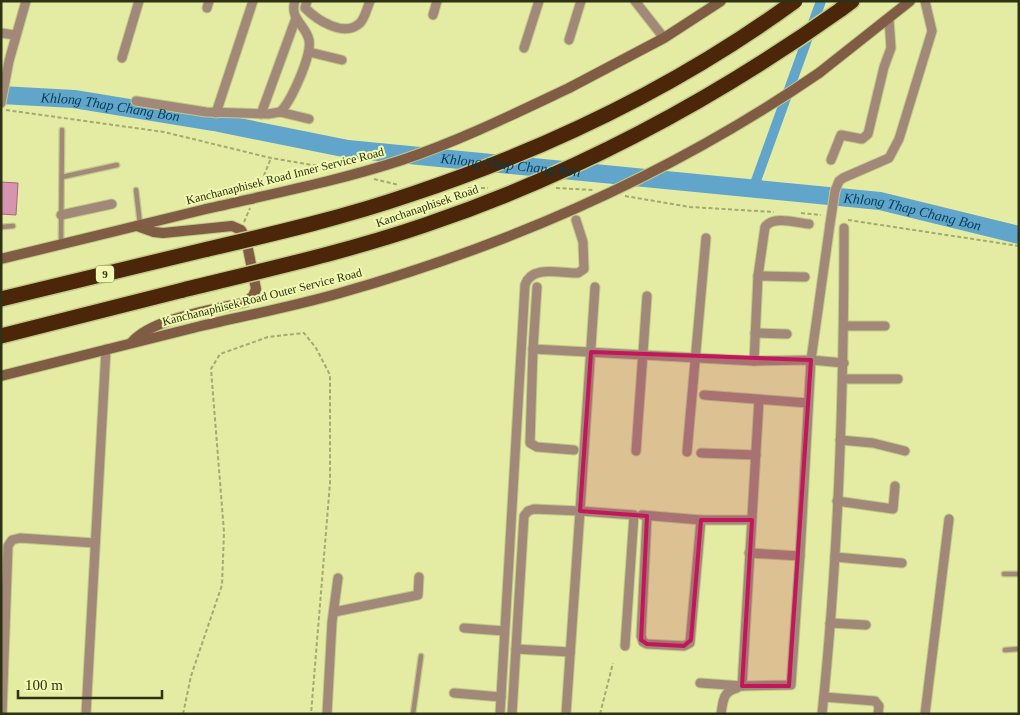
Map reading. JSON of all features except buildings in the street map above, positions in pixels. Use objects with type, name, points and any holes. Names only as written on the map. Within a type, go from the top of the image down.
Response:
[{"type":"highway","name":"Kanchanaphisek Road","points":[[1,300],[304,226],[413,194],[518,154],[624,104],[709,57],[795,1]]},
{"type":"highway","name":"Kanchanaphisek Road","points":[[1,336],[314,258],[424,225],[548,178],[640,134],[718,90],[846,6]]},
{"type":"main road","name":"Kanchanaphisek Road Inner Service Road","points":[[1,259],[299,188],[402,160],[490,125],[569,88],[664,38],[721,1]]},
{"type":"main road","name":"Kanchanaphisek Road Outer Service Road","points":[[1,376],[106,348],[339,294],[495,243],[593,202],[738,126],[819,73],[910,1]]},
{"type":"main road","points":[[132,342],[139,334],[160,324],[246,302],[253,296],[256,289],[246,239],[241,230],[232,226],[163,233],[138,226]]},
{"type":"street","points":[[1,103],[15,35],[26,1]]},
{"type":"street","points":[[122,58],[139,1]]},
{"type":"street","points":[[216,112],[253,1]]},
{"type":"street","points":[[280,112],[288,100],[309,52],[308,35],[296,18],[293,10],[295,1]]},
{"type":"street","points":[[307,1],[305,8],[329,27],[353,28],[361,22],[370,1]]},
{"type":"street","points":[[433,15],[437,1]]},
{"type":"street","points":[[524,48],[539,1]]},
{"type":"street","points":[[569,40],[581,1]]},
{"type":"street","points":[[635,1],[664,38]]},
{"type":"street","points":[[700,683],[742,686],[792,684],[811,360],[835,191],[839,181],[843,178],[889,158],[899,139],[932,31],[925,1]]},
{"type":"street","points":[[261,114],[296,18]]},
{"type":"street","points":[[831,160],[841,135],[862,139],[868,134],[884,68],[891,48],[889,19]]},
{"type":"street","points":[[1,32],[15,35]]},
{"type":"street","points":[[309,52],[342,60]]},
{"type":"street","points":[[136,101],[216,112],[261,114],[280,112],[309,119]]},
{"type":"street","points":[[61,215],[112,204]]},
{"type":"street","points":[[500,714],[525,285],[527,279],[535,273],[578,273],[584,270],[583,242],[576,220]]},
{"type":"street","points":[[754,361],[758,276],[767,224],[775,221],[809,224]]},
{"type":"street","points":[[822,714],[830,623],[844,379],[844,228]]},
{"type":"street","points":[[687,452],[706,238]]},
{"type":"street","points":[[758,276],[805,277]]},
{"type":"street","points":[[537,287],[530,443],[537,447],[574,450]]},
{"type":"street","points":[[566,714],[595,287]]},
{"type":"street","points":[[636,451],[647,296]]},
{"type":"street","points":[[844,326],[886,326]]},
{"type":"street","points":[[756,332],[787,334]]},
{"type":"street","points":[[86,714],[106,348]]},
{"type":"street","points":[[533,350],[754,361],[811,360],[844,363]]},
{"type":"street","points":[[844,379],[898,379]]},
{"type":"street","points":[[704,395],[808,403]]},
{"type":"street","points":[[742,686],[759,400]]},
{"type":"street","points":[[840,440],[873,443],[905,451]]},
{"type":"street","points":[[701,453],[756,455]]},
{"type":"street","points":[[837,501],[893,509],[895,486]]},
{"type":"street","points":[[512,714],[524,516],[528,511],[534,509],[701,520],[752,520]]},
{"type":"street","points":[[625,646],[634,515]]},
{"type":"street","points":[[647,516],[640,636],[643,642],[647,644],[684,646],[690,643],[701,520]]},
{"type":"street","points":[[924,714],[949,519]]},
{"type":"street","points":[[2,714],[8,546],[12,540],[20,538],[95,543]]},
{"type":"street","points":[[749,553],[800,556]]},
{"type":"street","points":[[834,557],[902,563]]},
{"type":"street","points":[[334,612],[418,595],[419,577]]},
{"type":"street","points":[[327,714],[338,578]]},
{"type":"street","points":[[830,623],[866,625]]},
{"type":"street","points":[[464,628],[504,631]]},
{"type":"street","points":[[516,649],[570,652]]},
{"type":"street","points":[[720,714],[723,700],[728,690],[742,686]]},
{"type":"street","points":[[454,693],[501,697]]},
{"type":"street","points":[[824,697],[875,701],[878,706],[878,714]]},
{"type":"lane","points":[[61,245],[62,130]]},
{"type":"lane","points":[[62,177],[117,165]]},
{"type":"lane","points":[[136,190],[138,226]]},
{"type":"lane","points":[[1,227],[13,226]]},
{"type":"lane","points":[[1004,574],[1019,574]]},
{"type":"lane","points":[[1006,650],[1019,649]]},
{"type":"lane","points":[[413,714],[421,656]]},
{"type":"path","points":[[183,714],[191,676],[222,585],[224,532],[211,369],[220,354],[268,337],[304,333],[316,348],[330,375],[330,483],[311,714]]},
{"type":"path","points":[[600,714],[612,663]]},
{"type":"highlighted area","points":[[591,352],[811,360],[789,686],[742,686],[752,520],[701,520],[691,640],[684,646],[647,644],[641,640],[647,516],[580,511]]},
{"type":"waterway","points":[[753,189],[821,1]]},
{"type":"waterway","name":"Khlong Thap Chang Bon","points":[[1,95],[74,99],[214,122],[348,149],[880,201],[1019,235]]}]
